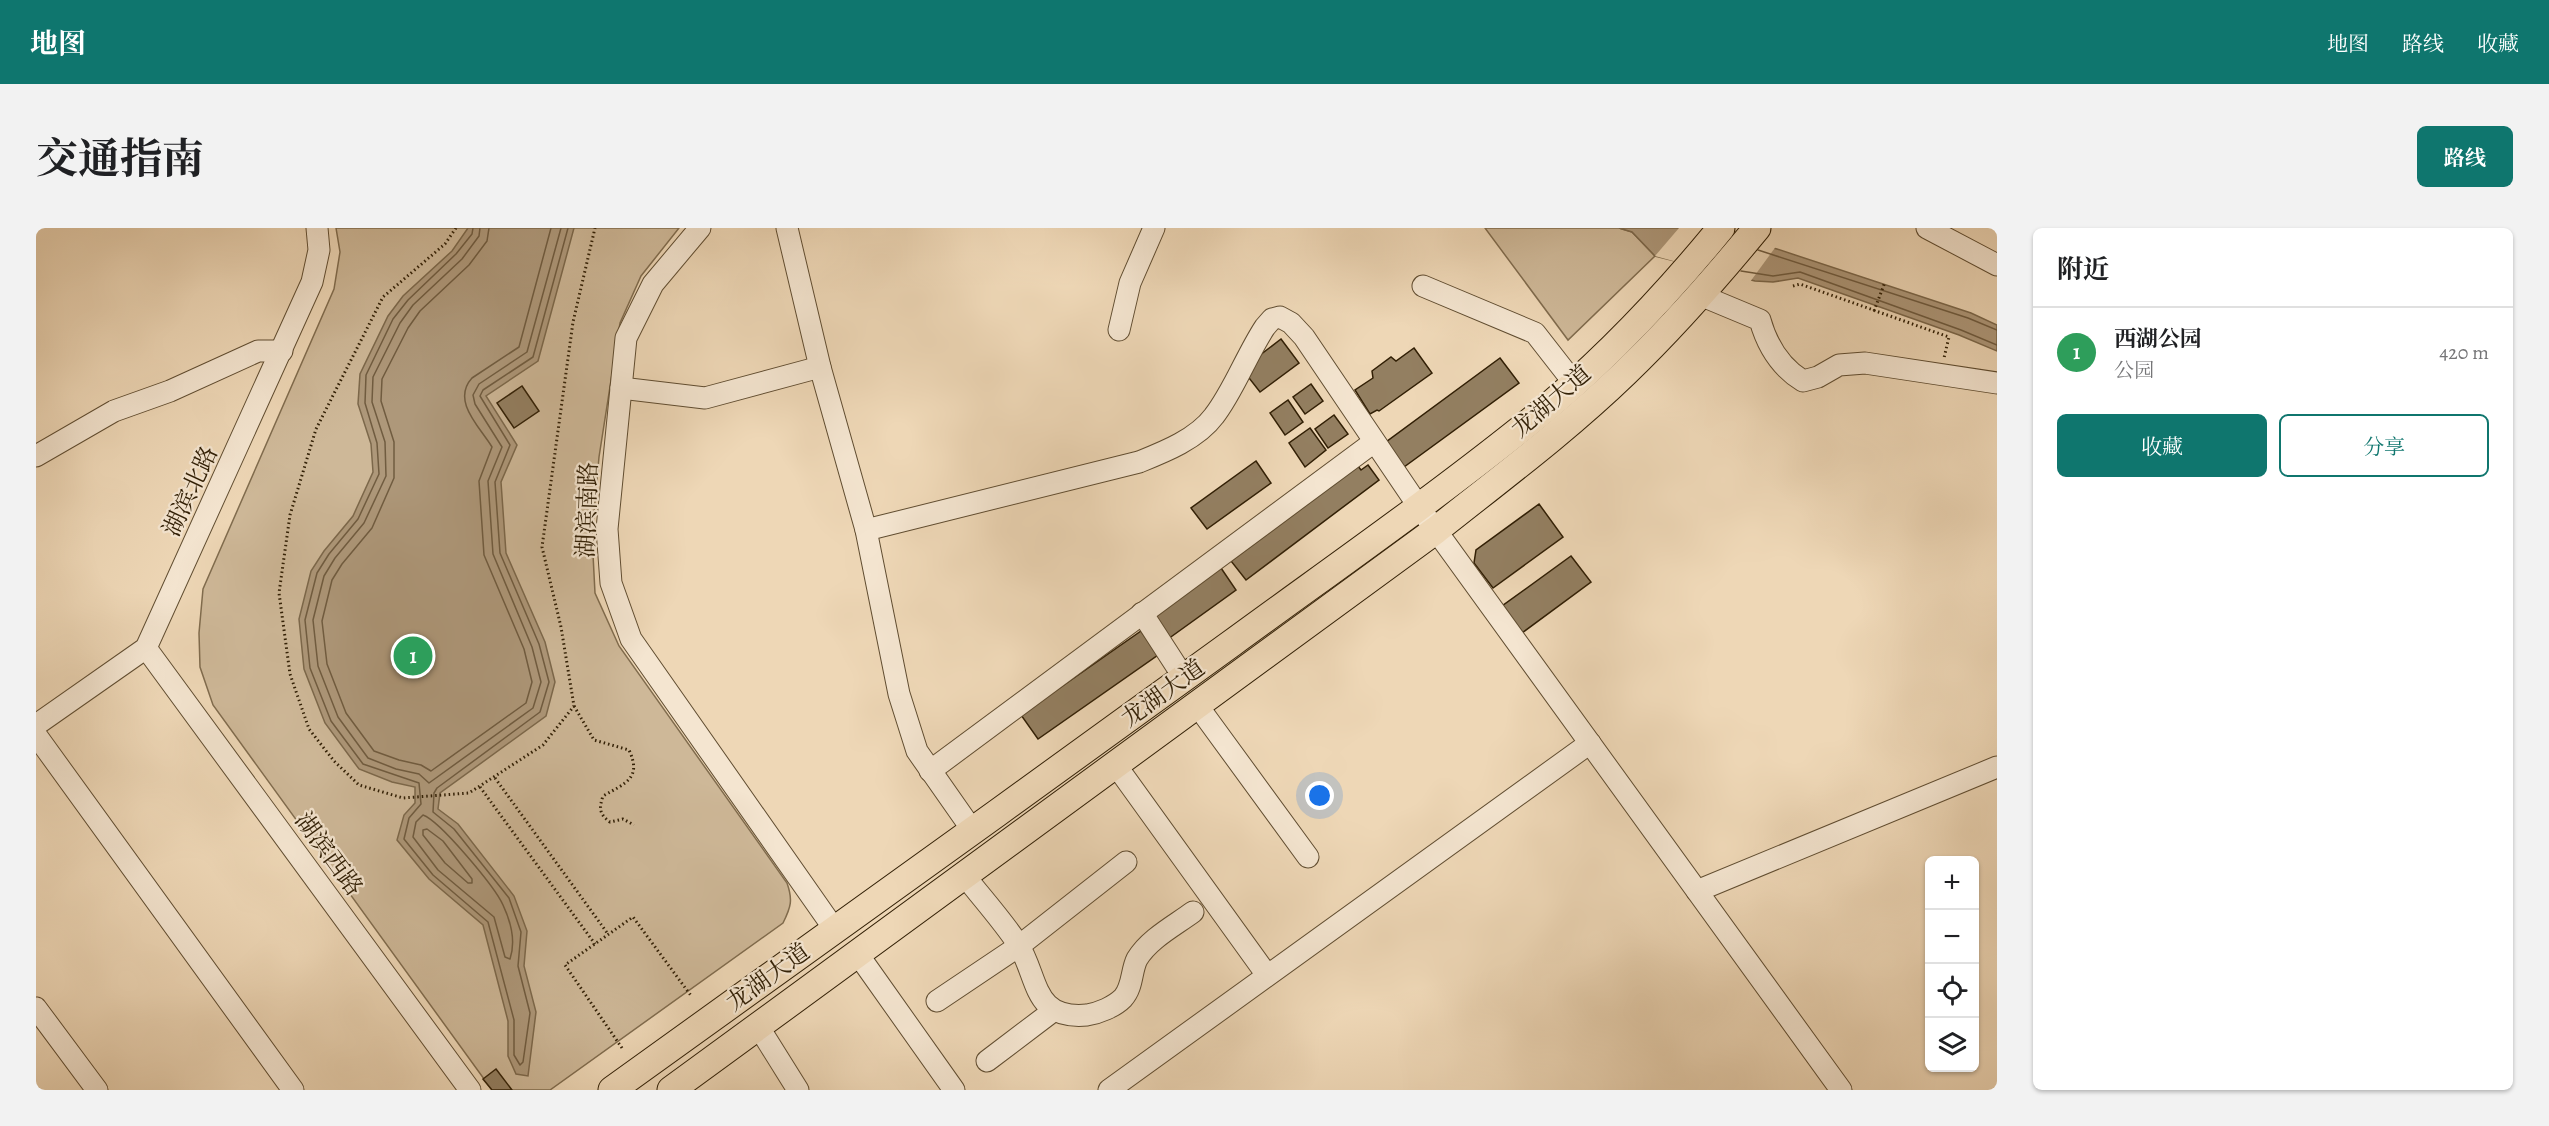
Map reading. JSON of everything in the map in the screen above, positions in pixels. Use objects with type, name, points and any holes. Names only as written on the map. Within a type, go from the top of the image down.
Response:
[{"type":"main road","name":"龙湖大道","points":[[612,1090],[1184,678],[1419,507],[1524,427],[1574,383],[1689,267],[1721,228]]},
{"type":"main road","name":"龙湖大道","points":[[671,1090],[1436,530],[1540,449],[1625,373],[1700,295],[1751,234]]},
{"type":"street","name":"湖滨北路","points":[[146,648],[312,282],[319,250],[317,228]]},
{"type":"street","name":"湖滨南路","points":[[700,228],[653,284],[626,338],[607,529],[611,582],[631,639],[835,930]]},
{"type":"street","points":[[787,228],[820,367],[866,530],[899,694],[917,751],[973,831]]},
{"type":"street","points":[[1119,330],[1130,283],[1154,228]]},
{"type":"street","points":[[1927,228],[1997,265]]},
{"type":"street","points":[[1423,286],[1535,333],[1574,383]]},
{"type":"street","points":[[1700,295],[1760,320],[1766,339],[1789,372],[1803,381],[1839,365],[1865,363],[1997,383]]},
{"type":"street","points":[[866,530],[1139,462],[1164,452],[1191,436],[1213,417],[1265,327],[1272,319],[1280,317],[1291,323],[1304,337],[1419,507],[1841,1090]]},
{"type":"street","points":[[36,456],[114,411],[170,391],[258,351],[282,351]]},
{"type":"street","points":[[621,388],[705,398],[820,367]]},
{"type":"street","points":[[930,771],[1374,442]]},
{"type":"street","points":[[1142,613],[1184,678]]},
{"type":"street","points":[[36,725],[146,648]]},
{"type":"street","name":"湖滨西路","points":[[146,648],[470,1090]]},
{"type":"street","points":[[1197,705],[1308,857]]},
{"type":"street","points":[[36,735],[293,1090]]},
{"type":"street","points":[[1109,1090],[1590,743]]},
{"type":"street","points":[[1115,764],[1268,975]]},
{"type":"street","points":[[1697,891],[1997,767]]},
{"type":"street","points":[[937,1000],[1019,946],[1126,862]]},
{"type":"street","points":[[964,875],[1019,946],[1041,998],[1053,1011],[1076,1016],[1099,1013],[1124,997],[1132,980],[1136,962],[1144,948],[1193,912]]},
{"type":"street","points":[[857,953],[954,1090]]},
{"type":"street","points":[[36,1008],[97,1090]]},
{"type":"street","points":[[987,1061],[1053,1011]]},
{"type":"street","points":[[758,1026],[798,1090]]},
{"type":"path","points":[[456,228],[445,244],[383,297],[316,429],[290,516],[279,594],[290,674],[309,729],[334,761],[359,785],[403,798],[469,793],[543,745],[574,706]]},
{"type":"path","points":[[595,228],[573,322],[542,548],[561,627],[574,706],[594,740],[629,750],[634,761],[633,775],[625,784],[603,796],[599,807],[602,816],[610,822],[623,819],[633,825]]},
{"type":"path","points":[[1874,310],[1885,282]]},
{"type":"path","points":[[1793,286],[1800,284],[1949,337],[1940,374]]},
{"type":"path","points":[[495,778],[609,934]]},
{"type":"path","points":[[480,787],[595,944]]},
{"type":"path","points":[[622,1048],[565,965],[633,917],[692,997]]},
{"type":"shaded area","points":[[336,228],[679,228],[641,276],[620,323],[599,457],[592,535],[595,593],[619,646],[787,883],[790,903],[783,923],[550,1090],[492,1090],[213,705],[200,667],[199,633],[203,589],[334,289],[340,252]]},
{"type":"shaded area","points":[[1485,228],[1619,228],[1632,232],[1655,256],[1568,340]]},
{"type":"water","points":[[468,228],[574,228],[538,361],[486,396],[517,445],[501,482],[506,553],[545,642],[555,682],[546,716],[440,793],[438,809],[458,824],[514,896],[527,931],[524,966],[536,1012],[528,1076],[516,1074],[508,1056],[508,1021],[483,925],[429,879],[397,840],[404,815],[415,803],[415,787],[392,782],[359,769],[325,723],[304,669],[299,619],[311,571],[324,551],[353,516],[373,472],[371,444],[358,404],[360,374],[388,316],[403,296],[452,251]]},
{"type":"water","points":[[1619,228],[1697,228],[1777,249],[1971,313],[1997,325],[1997,351],[1959,335],[1798,278],[1773,282],[1755,281],[1655,256],[1632,232]]},
{"type":"pier","points":[[1679,228],[1709,228],[1777,245],[1750,282],[1655,256]]},
{"type":"building","points":[[1281,339],[1299,363],[1260,392],[1242,369]]},
{"type":"building","points":[[1414,348],[1432,373],[1379,411],[1370,414],[1355,390],[1373,378],[1372,371],[1391,357],[1396,361]]},
{"type":"building","points":[[1500,358],[1519,383],[1404,467],[1386,442]]},
{"type":"building","points":[[1311,384],[1323,401],[1305,414],[1293,397]]},
{"type":"building","points":[[522,386],[539,411],[514,428],[497,403]]},
{"type":"building","points":[[1288,400],[1303,422],[1285,435],[1270,413]]},
{"type":"building","points":[[1334,415],[1348,434],[1328,448],[1315,429]]},
{"type":"building","points":[[1310,428],[1326,450],[1305,467],[1289,443]]},
{"type":"building","points":[[1256,461],[1271,483],[1207,529],[1191,508]]},
{"type":"building","points":[[1368,465],[1379,480],[1246,580],[1231,561],[1358,466],[1361,470]]},
{"type":"building","points":[[1539,504],[1563,537],[1493,588],[1474,563],[1476,550]]},
{"type":"building","points":[[1571,556],[1591,582],[1522,633],[1502,606]]},
{"type":"building","points":[[1221,568],[1236,590],[1168,639],[1153,618]]},
{"type":"building","points":[[1141,631],[1158,655],[1038,739],[1021,715]]},
{"type":"building","points":[[496,1069],[512,1090],[492,1090],[483,1079]]},
{"type":"place","name":"西湖公园","points":[[413,656]]}]
